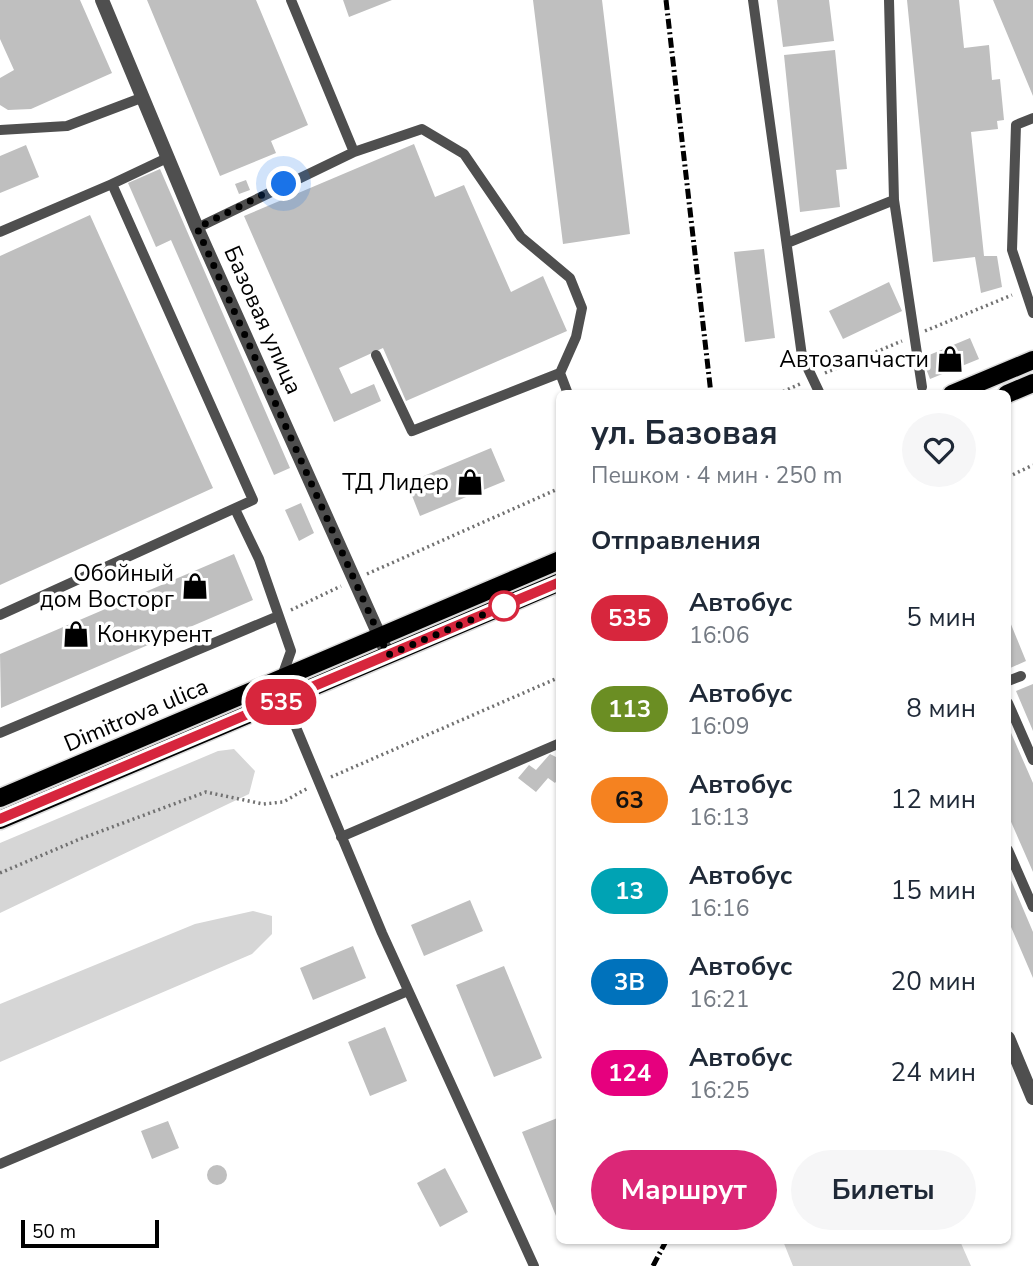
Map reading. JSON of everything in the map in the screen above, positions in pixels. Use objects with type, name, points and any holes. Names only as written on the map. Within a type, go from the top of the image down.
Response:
[{"type":"main road","points":[[962,390],[1033,360]]},
{"type":"main road","points":[[1011,392],[1033,383]]},
{"type":"main road","name":"Dimitrova ulica","points":[[0,798],[280,682],[556,562]]},
{"type":"main road","name":"Dimitrova ulica","points":[[0,820],[556,584]]},
{"type":"street","name":"Базовая улица","points":[[102,0],[197,228],[388,655]]},
{"type":"street","points":[[1011,1045],[1033,1098]]},
{"type":"lane","points":[[291,0],[354,152]]},
{"type":"lane","points":[[754,0],[802,356],[818,390]]},
{"type":"lane","points":[[889,0],[894,200],[922,387]]},
{"type":"lane","points":[[0,130],[67,126],[141,98]]},
{"type":"lane","points":[[1033,118],[1016,125],[1012,250],[1033,313]]},
{"type":"lane","points":[[197,228],[354,152],[422,129],[464,154],[521,237],[570,278],[582,308],[576,337],[560,373],[412,431],[376,355]]},
{"type":"lane","points":[[0,232],[167,158]]},
{"type":"lane","points":[[0,615],[253,500],[112,184]]},
{"type":"lane","points":[[787,243],[894,200]]},
{"type":"lane","points":[[560,373],[566,390]]},
{"type":"lane","points":[[235,509],[259,559],[291,651],[280,682],[285,701],[317,782],[408,991],[534,1266]]},
{"type":"lane","points":[[0,733],[278,616]]},
{"type":"lane","points":[[1011,680],[1021,676]]},
{"type":"lane","points":[[1011,710],[1033,760]]},
{"type":"lane","points":[[341,837],[556,745]]},
{"type":"lane","points":[[1011,857],[1033,907]]},
{"type":"lane","points":[[0,1164],[408,991]]},
{"type":"path","points":[[1011,476],[1033,465]]},
{"type":"path","points":[[278,616],[556,490]]},
{"type":"path","points":[[0,873],[80,839],[206,792],[263,804],[283,802],[317,782],[556,679]]},
{"type":"shaded area","points":[[234,749],[255,771],[249,794],[0,913],[0,843],[218,751]]},
{"type":"shaded area","points":[[253,911],[272,916],[272,934],[252,954],[0,1062],[0,1004],[195,924]]},
{"type":"shaded area","points":[[784,1244],[961,1244],[971,1266],[793,1266]]},
{"type":"building","points":[[0,0],[80,0],[112,73],[31,109],[8,110],[0,105],[0,78],[14,70],[0,39]]},
{"type":"building","points":[[147,0],[256,0],[308,125],[271,141],[276,153],[220,176]]},
{"type":"building","points":[[343,0],[392,0],[349,17]]},
{"type":"building","points":[[533,0],[602,0],[630,234],[563,244]]},
{"type":"building","points":[[777,0],[829,0],[834,41],[783,47]]},
{"type":"building","points":[[907,0],[959,0],[964,48],[989,45],[992,80],[1000,79],[1004,120],[997,121],[998,129],[971,132],[984,256],[997,256],[1002,287],[981,293],[975,257],[933,262]]},
{"type":"building","points":[[993,0],[1033,0],[1033,96]]},
{"type":"building","points":[[835,50],[847,169],[836,170],[840,207],[800,212],[784,55]]},
{"type":"building","points":[[414,144],[435,197],[464,185],[511,292],[543,276],[567,331],[406,401],[383,348],[339,368],[351,394],[374,384],[381,401],[334,422],[244,216]]},
{"type":"building","points":[[26,145],[39,177],[0,193],[0,156]]},
{"type":"building","points":[[160,169],[290,468],[274,475],[171,240],[156,247],[128,183]]},
{"type":"building","points":[[246,180],[250,190],[239,194],[235,184]]},
{"type":"building","points":[[90,215],[213,488],[0,585],[0,256]]},
{"type":"building","points":[[764,249],[775,338],[745,342],[734,252]]},
{"type":"building","points":[[889,282],[902,311],[843,339],[829,311]]},
{"type":"building","name":"Автозапчасти","points":[[970,338],[979,359],[930,379],[922,358]]},
{"type":"building","points":[[491,448],[505,481],[420,516],[407,483]]},
{"type":"building","points":[[301,503],[314,533],[299,541],[285,510]]},
{"type":"building","points":[[234,554],[253,600],[1,708],[0,654]]},
{"type":"building","points":[[1011,624],[1026,661],[1011,668]]},
{"type":"building","points":[[1033,684],[1033,731],[1016,691]]},
{"type":"building","points":[[1011,733],[1033,783],[1033,872],[1011,822]]},
{"type":"building","points":[[550,754],[556,757],[556,782],[548,778],[536,792],[518,778],[529,765],[536,770]]},
{"type":"building","points":[[1011,880],[1033,932],[1033,978],[1011,927]]},
{"type":"building","points":[[470,900],[483,931],[424,956],[411,925]]},
{"type":"building","points":[[353,946],[366,978],[313,1000],[300,968]]},
{"type":"building","points":[[504,966],[542,1058],[494,1077],[456,985]]},
{"type":"building","points":[[385,1027],[407,1081],[370,1096],[348,1042]]},
{"type":"building","points":[[556,1119],[556,1216],[522,1132]]},
{"type":"building","points":[[168,1121],[179,1148],[152,1159],[141,1131]]},
{"type":"building","points":[[217,1165],[224,1168],[227,1175],[224,1182],[217,1185],[210,1182],[207,1175],[210,1168]]},
{"type":"building","points":[[445,1168],[468,1212],[440,1227],[417,1183]]},
{"type":"railway","points":[[666,0],[711,390]]},
{"type":"railway","points":[[653,1266],[664,1244]]},
{"type":"bus line","name":"535","points":[[0,819],[285,701],[556,584]]},
{"type":"place","name":"Автозапчасти","points":[[950,359]]},
{"type":"place","name":"ТД Лидер","points":[[470,482]]},
{"type":"place","name":"Обойный дом Восторг","points":[[195,586]]},
{"type":"place","name":"Конкурент","points":[[76,634]]},
{"type":"route","points":[[284,184],[197,228],[388,655],[504,606]]}]
